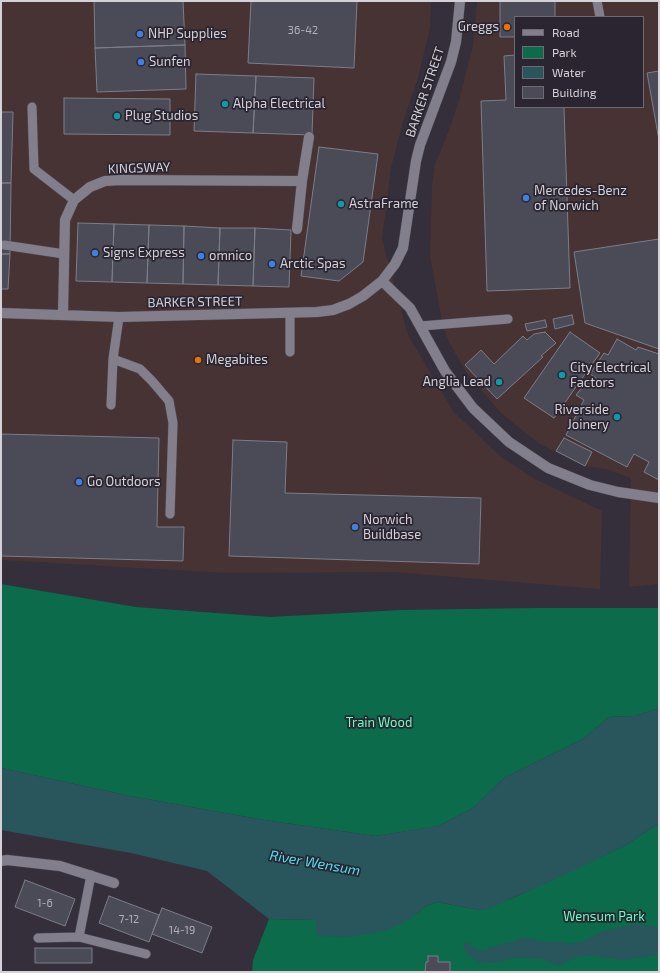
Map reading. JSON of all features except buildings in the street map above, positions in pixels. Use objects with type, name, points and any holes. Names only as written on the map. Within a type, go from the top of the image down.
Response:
[{"type":"street","name":"BARKER STREET","points":[[1,313],[120,317],[290,313],[333,310],[349,304],[363,296],[382,281],[396,264],[403,248],[416,161],[420,145],[451,62],[456,42],[460,1]]},
{"type":"street","points":[[297,229],[302,181],[309,137]]},
{"type":"street","name":"KINGSWAY","points":[[63,314],[65,220],[74,200],[90,187],[104,181],[115,180],[302,181]]},
{"type":"street","points":[[382,281],[410,308],[444,371],[473,408],[509,442],[548,468],[590,485],[618,492],[659,498]]},
{"type":"street","points":[[1,861],[7,860],[60,866],[114,882]]},
{"type":"lane","points":[[597,1],[600,16]]},
{"type":"lane","points":[[32,107],[34,169],[74,200]]},
{"type":"lane","points":[[4,245],[64,254]]},
{"type":"lane","points":[[290,313],[290,352]]},
{"type":"lane","points":[[111,405],[112,359],[120,317]]},
{"type":"lane","points":[[421,326],[508,319]]},
{"type":"lane","points":[[112,359],[140,369],[152,380],[168,401],[173,423],[170,514]]},
{"type":"lane","points":[[79,937],[91,875]]},
{"type":"lane","points":[[38,938],[79,937],[146,954]]},
{"type":"shaded area","points":[[1,1],[431,1],[430,28],[418,78],[403,122],[391,168],[382,239],[408,335],[453,411],[500,456],[533,478],[602,511],[600,589],[393,572],[225,573],[1,560]]},
{"type":"shaded area","points":[[477,1],[659,1],[659,584],[629,587],[631,478],[606,469],[585,466],[538,443],[500,412],[466,372],[449,342],[443,326],[430,256],[432,186],[435,164],[459,100],[473,46]]},
{"type":"green space","name":"Train Wood","points":[[1,584],[136,607],[270,617],[401,610],[659,608],[659,708],[635,716],[609,717],[583,739],[504,778],[473,808],[438,826],[408,831],[375,836],[264,820],[130,796],[1,768]]},
{"type":"green space","name":"Wensum Park","points":[[659,823],[659,972],[252,972],[253,960],[269,919],[316,920],[316,933],[418,913],[426,906],[437,902],[480,910],[515,897],[626,845]]},
{"type":"water","name":"River Wensum","points":[[659,708],[659,823],[626,845],[549,882],[487,909],[480,910],[437,902],[426,906],[400,925],[381,932],[345,937],[319,936],[316,933],[316,920],[269,919],[207,871],[131,853],[1,830],[1,768],[130,796],[264,820],[375,836],[438,826],[473,808],[504,778],[583,739],[609,717],[635,716]]},
{"type":"water","points":[[637,924],[659,927],[659,955],[623,960],[594,956],[580,956],[557,966],[542,959],[515,958],[492,963],[478,962],[466,953],[463,945],[467,942],[478,951],[504,943],[509,943],[521,938],[563,942],[568,944],[584,941],[607,930]]},
{"type":"place","name":"Greggs","points":[[507,27]]},
{"type":"place","name":"NHP Supplies","points":[[140,34]]},
{"type":"place","name":"Sunfen","points":[[141,62]]},
{"type":"place","name":"Alpha Electrical","points":[[225,104]]},
{"type":"place","name":"Plug Studios","points":[[117,116]]},
{"type":"place","name":"Mercedes-Benz of Norwich","points":[[526,198]]},
{"type":"place","name":"AstraFrame","points":[[341,204]]},
{"type":"place","name":"Signs Express","points":[[95,253]]},
{"type":"place","name":"omnico","points":[[201,256]]},
{"type":"place","name":"Arctic Spas","points":[[272,264]]},
{"type":"place","name":"Megabites","points":[[198,360]]},
{"type":"place","name":"City Electrical Factors","points":[[562,375]]},
{"type":"place","name":"Anglia Lead","points":[[499,382]]},
{"type":"place","name":"Riverside Joinery","points":[[617,417]]},
{"type":"place","name":"Go Outdoors","points":[[79,482]]},
{"type":"place","name":"Norwich Buildbase","points":[[355,527]]}]
